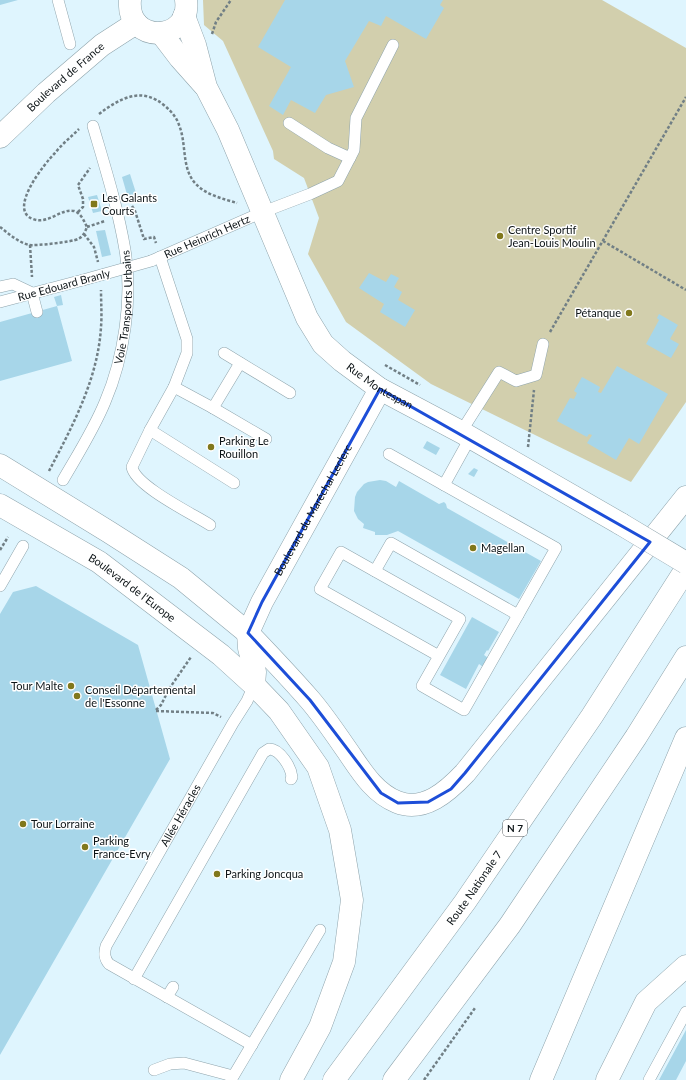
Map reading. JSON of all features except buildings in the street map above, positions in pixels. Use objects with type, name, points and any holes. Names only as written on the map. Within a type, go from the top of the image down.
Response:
[{"type":"main road","points":[[130,0],[130,9],[136,23],[146,31],[156,34],[171,31],[180,24],[185,8]]},
{"type":"main road","name":"Rue Montespan","points":[[185,8],[206,87],[228,130],[307,318],[324,344],[342,361],[380,388],[621,524],[686,563]]},
{"type":"main road","name":"Boulevard de France","points":[[0,138],[46,93],[92,53],[136,23]]},
{"type":"main road","name":"Rue Montespan","points":[[161,33],[180,58],[206,87]]},
{"type":"main road","name":"Boulevard du Maréchal Leclerc","points":[[248,633],[262,602],[380,388]]},
{"type":"main road","points":[[0,465],[181,578],[248,633],[310,700],[338,736],[367,778],[381,793],[398,803],[413,805],[428,802],[450,789],[465,773],[686,497]]},
{"type":"main road","name":"Boulevard de l'Europe","points":[[0,504],[99,562],[221,655],[254,685],[279,711],[318,767],[340,830],[352,900],[344,962],[320,1027],[291,1080]]},
{"type":"main road","name":"Route Nationale 7","points":[[334,1080],[465,902],[592,716],[686,569]]},
{"type":"main road","points":[[248,633],[248,648],[255,672],[254,685]]},
{"type":"main road","points":[[394,1080],[510,926],[636,737],[686,657]]},
{"type":"main road","points":[[541,1080],[686,738]]},
{"type":"main road","points":[[607,1080],[646,1002],[686,966]]},
{"type":"lane","points":[[58,0],[70,44]]},
{"type":"lane","name":"Rue Heinrich Hertz","points":[[155,259],[338,181],[354,150],[356,118],[393,45]]},
{"type":"lane","name":"Voie Transports Urbains","points":[[63,480],[105,402],[118,366],[126,325],[128,278],[125,251],[112,192],[91,123]]},
{"type":"lane","points":[[288,123],[328,148],[350,158]]},
{"type":"lane","points":[[155,259],[187,339],[187,353],[174,387],[150,430],[132,467],[133,472],[149,488],[210,525]]},
{"type":"lane","name":"Rue Edouard Branly","points":[[0,302],[155,259]]},
{"type":"lane","points":[[0,287],[13,284],[32,293],[37,312]]},
{"type":"lane","points":[[444,485],[465,435],[499,372],[516,381],[536,375],[543,344]]},
{"type":"lane","points":[[224,353],[290,393]]},
{"type":"lane","points":[[213,408],[240,363]]},
{"type":"lane","points":[[174,387],[266,439]]},
{"type":"lane","points":[[150,430],[234,483]]},
{"type":"lane","points":[[389,454],[556,548],[464,710],[422,686],[460,619],[341,552],[320,589],[439,656]]},
{"type":"lane","points":[[375,571],[391,543],[518,615]]},
{"type":"lane","points":[[0,586],[23,546]]},
{"type":"lane","name":"Allée Héracles","points":[[134,979],[109,964],[104,956],[106,946],[247,701],[254,685]]},
{"type":"lane","points":[[252,1045],[134,979],[263,753],[269,749],[279,752],[292,772],[291,779]]},
{"type":"lane","points":[[154,1070],[170,1064],[184,1063],[232,1078],[320,930]]},
{"type":"lane","points":[[167,997],[173,987]]},
{"type":"lane","points":[[649,1080],[686,1012]]},
{"type":"path","points":[[211,40],[216,22],[231,0]]},
{"type":"path","points":[[0,227],[18,241],[30,245],[78,239],[84,234],[87,227],[83,218],[78,212],[71,210],[40,221],[31,218],[26,213],[23,207],[24,200],[40,172],[55,152],[118,100],[141,95],[149,96],[160,101],[176,118],[180,127],[187,168],[195,184],[214,196],[263,212]]},
{"type":"path","points":[[543,344],[686,97]]},
{"type":"path","points":[[135,211],[144,239],[154,238],[155,259]]},
{"type":"path","points":[[87,227],[103,222]]},
{"type":"path","points":[[84,234],[94,247],[98,257],[98,264]]},
{"type":"path","points":[[603,241],[686,290]]},
{"type":"path","points":[[30,245],[32,293]]},
{"type":"path","points":[[48,473],[74,424],[94,369],[101,328],[100,285]]},
{"type":"path","points":[[379,362],[426,388]]},
{"type":"path","points":[[522,444],[528,448],[536,375]]},
{"type":"path","points":[[0,550],[8,537]]},
{"type":"path","points":[[194,653],[169,689],[161,705],[156,710],[213,713]]},
{"type":"highlighted area","points":[[380,389],[650,542],[465,773],[451,789],[428,802],[398,803],[381,793],[310,700],[248,633],[262,602]]},
{"type":"shaded area","name":"Centre Sportif Jean-Louis Moulin","points":[[203,0],[602,0],[686,48],[686,402],[631,482],[431,384],[346,322],[308,254],[319,218],[304,178],[274,159],[273,151],[223,41],[204,25]]},
{"type":"place","name":"Les Galants Courts","points":[[94,204]]},
{"type":"place","name":"Centre Sportif Jean-Louis Moulin","points":[[500,236]]},
{"type":"place","name":"Pétanque","points":[[629,313]]},
{"type":"place","name":"Parking Le Rouillon","points":[[211,447]]},
{"type":"place","name":"Magellan","points":[[473,548]]},
{"type":"place","name":"Tour Malte","points":[[71,686]]},
{"type":"place","name":"Conseil Départemental de l'Essonne","points":[[77,696]]},
{"type":"place","name":"Tour Lorraine","points":[[23,824]]},
{"type":"place","name":"Parking France-Evry","points":[[85,847]]},
{"type":"place","name":"Parking Joncqua","points":[[217,874]]}]
